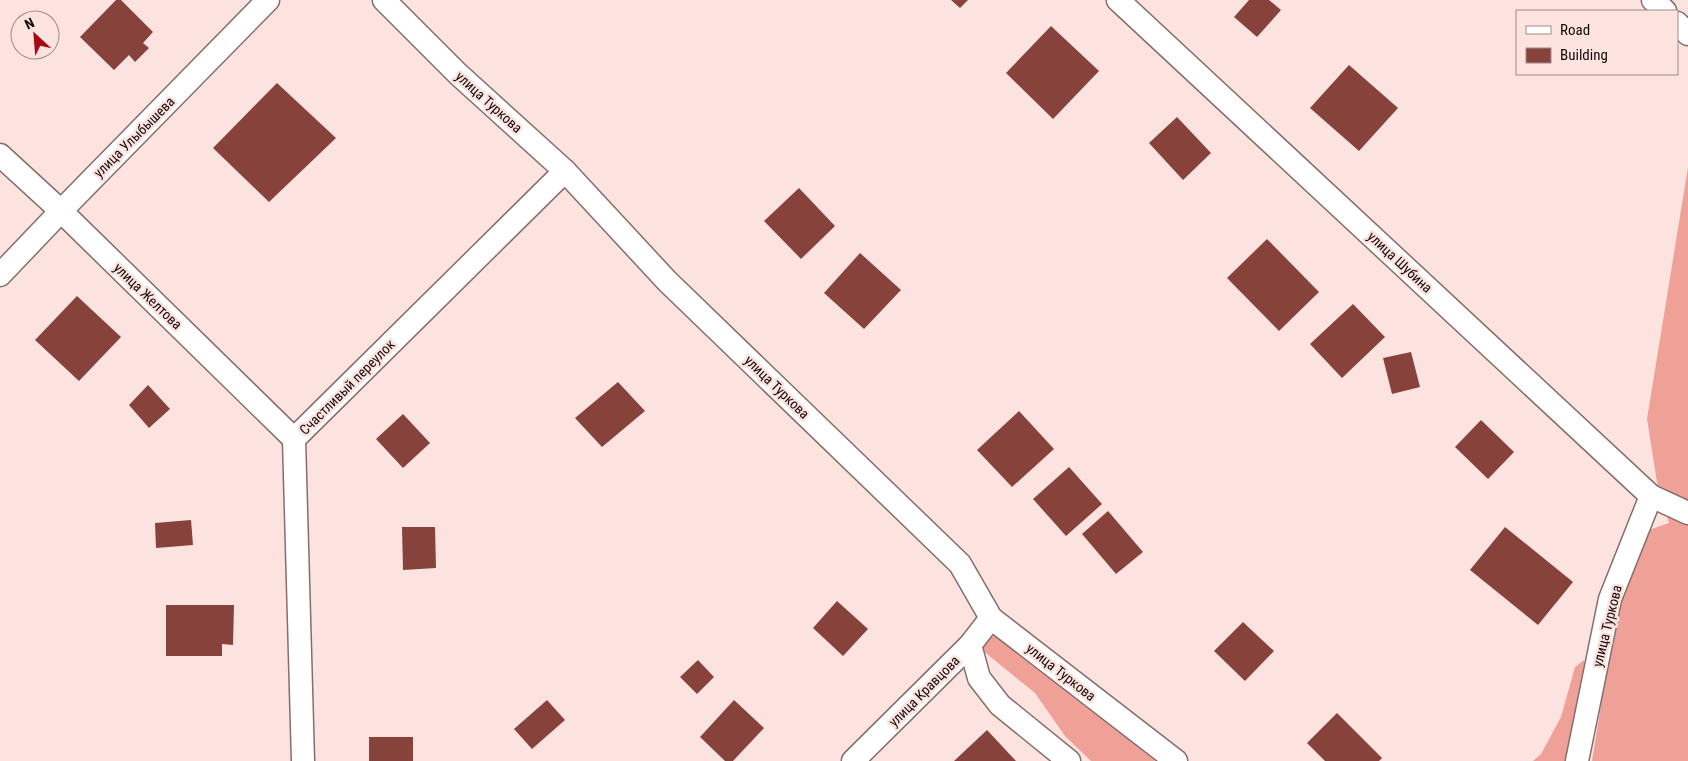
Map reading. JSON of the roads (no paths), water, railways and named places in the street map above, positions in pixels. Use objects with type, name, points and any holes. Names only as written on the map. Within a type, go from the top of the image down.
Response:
[{"type":"street","name":"улица Улыбышева","points":[[0,275],[60,211],[268,0]]},
{"type":"street","name":"улица Туркова","points":[[384,0],[458,74],[565,171],[667,281],[960,564],[991,618],[1176,761]]},
{"type":"street","name":"улица Шубина","points":[[1118,0],[1651,496],[1688,513]]},
{"type":"street","points":[[1653,0],[1664,10]]},
{"type":"street","points":[[1678,24],[1688,34]]},
{"type":"street","name":"улица Желтова","points":[[0,155],[294,439]]},
{"type":"street","name":"Счастливый переулок","points":[[303,761],[294,439],[565,171]]},
{"type":"street","name":"улица Туркова","points":[[1577,761],[1610,599],[1651,496]]},
{"type":"street","name":"улица Кравцова","points":[[853,761],[970,646],[991,618]]},
{"type":"street","points":[[970,646],[979,678],[1000,705],[1069,761]]}]
